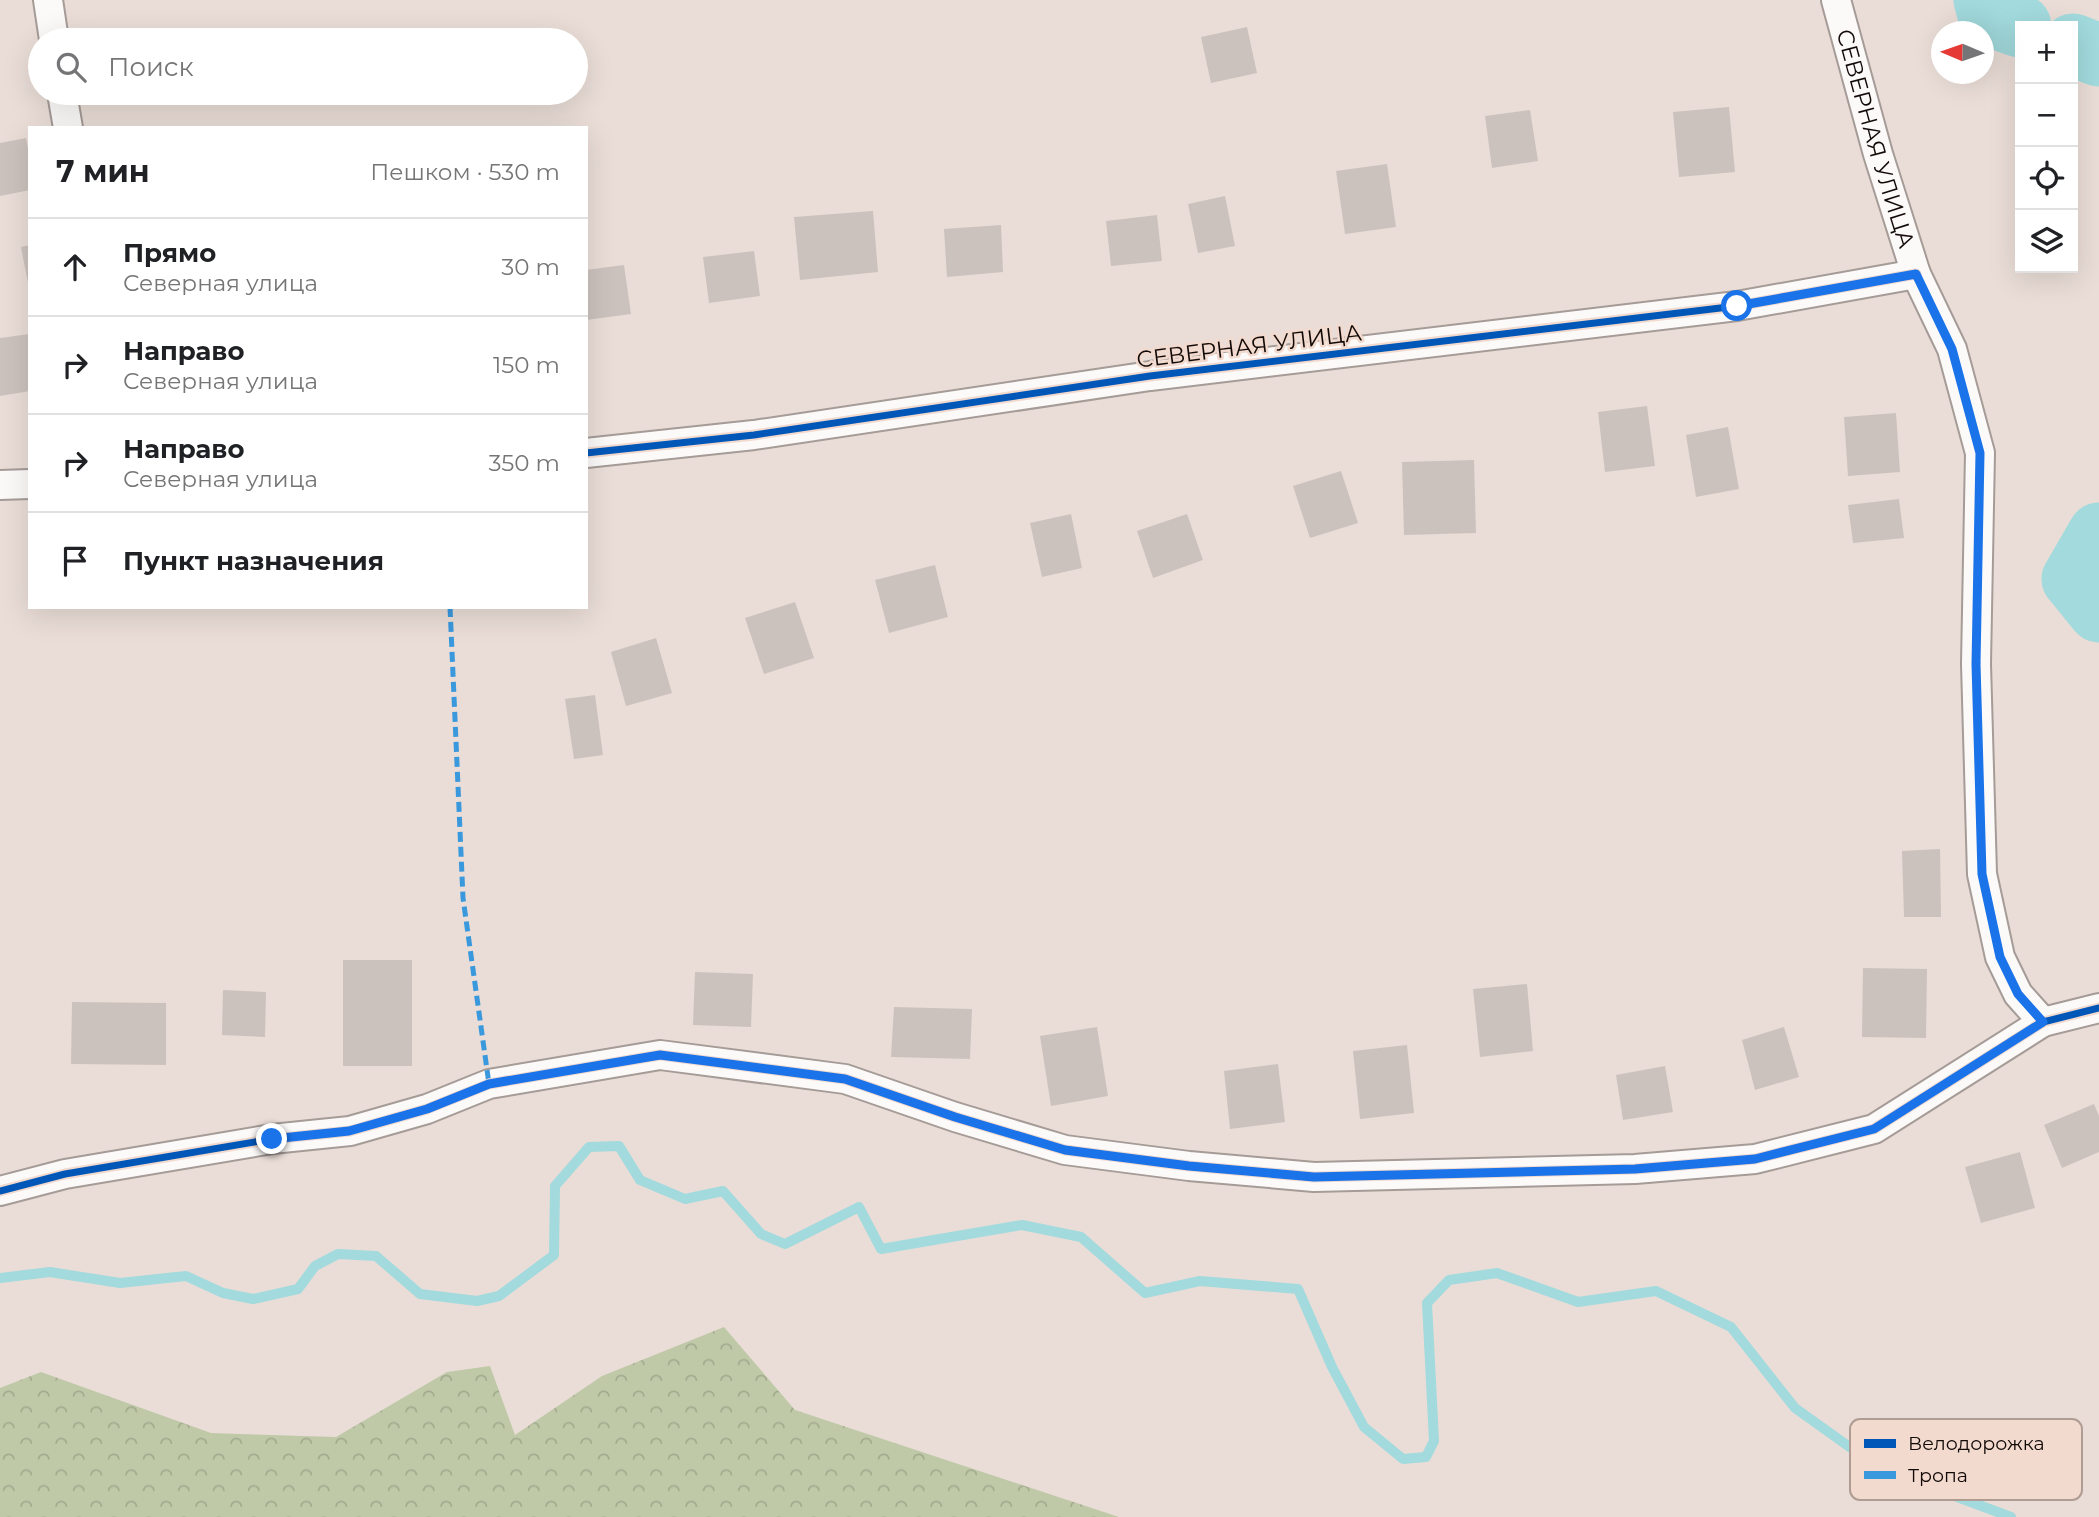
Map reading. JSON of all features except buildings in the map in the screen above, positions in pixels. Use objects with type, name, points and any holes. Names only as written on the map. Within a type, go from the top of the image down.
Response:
[{"type":"street","points":[[48,0],[52,28]]},
{"type":"street","name":"СЕВЕРНАЯ УЛИЦА","points":[[1836,0],[1878,154],[1916,274],[1952,349],[1980,453],[1976,664],[1982,874],[2000,957],[2018,994],[2043,1022]]},
{"type":"street","points":[[64,105],[68,126]]},
{"type":"street","name":"СЕВЕРНАЯ УЛИЦА","points":[[588,453],[754,435],[1150,376],[1737,306],[1916,274]]},
{"type":"street","points":[[0,485],[28,484]]},
{"type":"street","points":[[0,1191],[65,1174],[272,1139],[349,1131],[427,1109],[489,1084],[660,1055],[845,1079],[955,1117],[1065,1150],[1189,1166],[1314,1177],[1635,1169],[1755,1159],[1874,1129],[2043,1022],[2099,1008]]},
{"type":"green space","points":[[724,1327],[795,1410],[1119,1517],[0,1517],[0,1388],[41,1372],[211,1433],[336,1437],[447,1372],[490,1366],[515,1435],[602,1376]]},
{"type":"waterway","points":[[1985,0],[1989,15],[2015,24]]},
{"type":"waterway","points":[[2078,47],[2099,55]]},
{"type":"waterway","points":[[2099,534],[2073,579],[2099,611]]},
{"type":"waterway","points":[[0,1278],[50,1272],[120,1283],[186,1276],[223,1293],[253,1299],[298,1289],[315,1266],[338,1254],[376,1256],[420,1294],[477,1301],[499,1296],[554,1255],[555,1186],[589,1147],[619,1146],[640,1180],[685,1199],[723,1191],[761,1234],[785,1244],[859,1207],[881,1249],[1022,1225],[1081,1237],[1145,1293],[1200,1281],[1298,1289],[1332,1367],[1364,1427],[1403,1459],[1426,1457],[1434,1441],[1427,1303],[1449,1280],[1497,1273],[1578,1302],[1656,1291],[1731,1327],[1795,1408],[1850,1447]]},
{"type":"waterway","points":[[1965,1500],[2011,1517]]},
{"type":"marked path","points":[[450,609],[463,898],[489,1084]]},
{"type":"cycle path","points":[[588,453],[754,435],[1150,376],[1737,306],[1916,274]]},
{"type":"cycle path","points":[[0,1191],[65,1174],[272,1139],[350,1131],[427,1109],[489,1084],[660,1055],[845,1079],[955,1117],[1065,1150],[1189,1166],[1314,1177],[1635,1169],[1755,1159],[1874,1129],[2043,1022],[2099,1008]]},
{"type":"route","points":[[272,1139],[349,1131],[427,1109],[489,1084],[660,1055],[845,1079],[955,1117],[1065,1150],[1189,1166],[1314,1177],[1635,1169],[1755,1159],[1874,1129],[2043,1022],[2018,994],[2000,957],[1982,874],[1976,664],[1980,453],[1952,349],[1916,274],[1737,306]]}]
